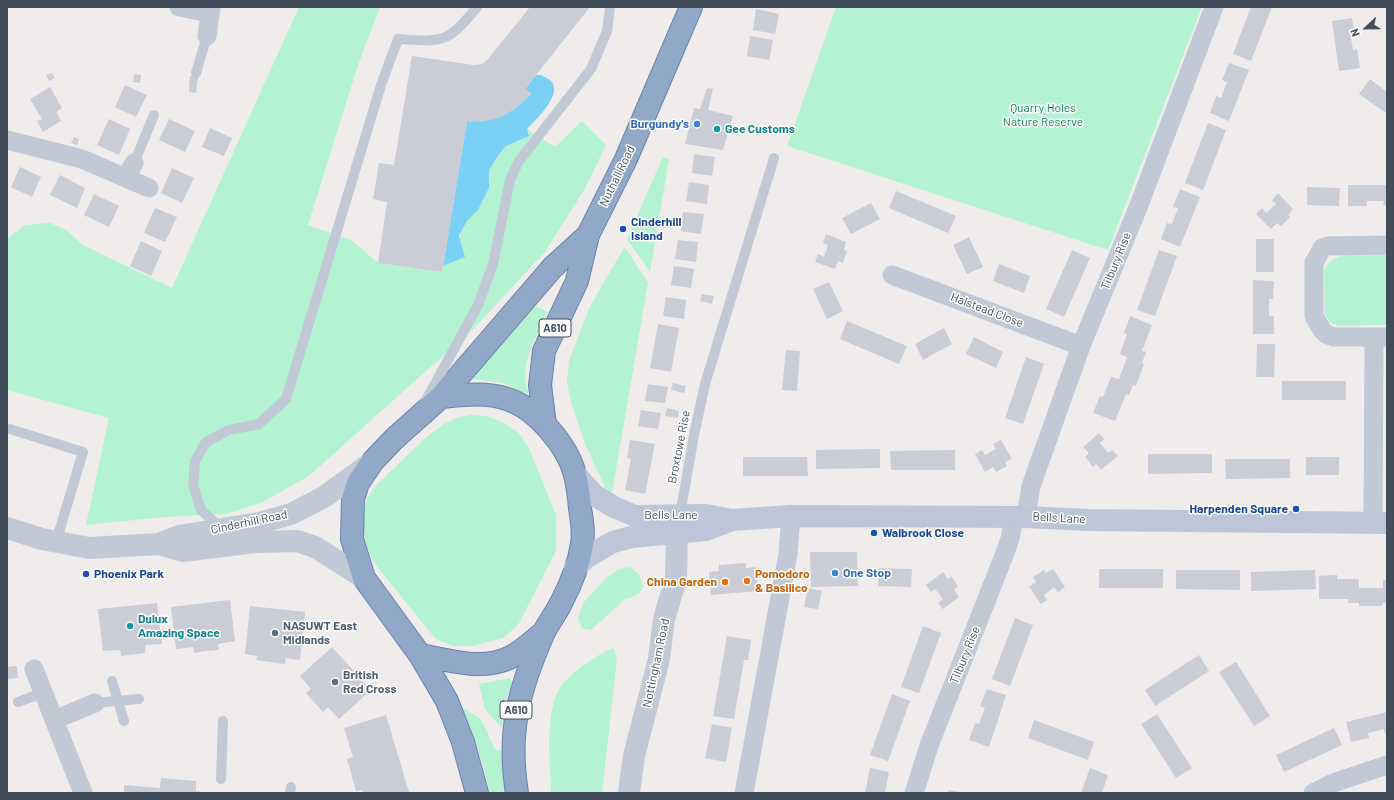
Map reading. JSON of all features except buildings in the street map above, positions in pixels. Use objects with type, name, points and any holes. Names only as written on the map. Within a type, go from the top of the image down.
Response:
[{"type":"highway","name":"Nuthall Road","points":[[588,235],[626,159],[691,7]]},
{"type":"highway","name":"A610","points":[[478,793],[463,742],[447,702],[420,655],[364,578],[352,539],[353,499],[358,483],[373,461],[441,397],[553,267],[588,235]]},
{"type":"highway","name":"A610","points":[[545,425],[540,385],[544,352],[577,281],[588,235]]},
{"type":"highway","name":"A610","points":[[441,397],[473,395],[507,399],[527,409],[545,425],[560,443],[575,474],[582,522],[582,544],[576,568],[563,600],[545,632],[517,706],[513,736],[517,793]]},
{"type":"highway","name":"A610","points":[[420,655],[471,665],[490,663],[508,658],[545,632]]},
{"type":"main road","name":"Bells Lane","points":[[575,474],[594,495],[614,507],[636,516],[706,530],[732,520],[792,516],[1020,517],[1088,520],[1380,523]]},
{"type":"main road","name":"Bells Lane","points":[[576,568],[601,547],[613,542],[678,524]]},
{"type":"street","points":[[179,7],[210,10],[206,36]]},
{"type":"street","name":"Tilbury Rise","points":[[914,793],[930,743],[1020,517],[1081,346],[1139,205],[1214,7]]},
{"type":"street","points":[[7,140],[130,171],[149,188]]},
{"type":"street","points":[[1380,523],[1380,337],[1334,337],[1326,334],[1322,330],[1314,316],[1314,263],[1322,248],[1328,246],[1387,245]]},
{"type":"street","name":"Halstead Close","points":[[892,275],[1081,346]]},
{"type":"street","name":"Cinderhill Road","points":[[7,528],[56,542],[89,548],[159,544],[179,536],[271,520],[291,514],[324,497],[373,461]]},
{"type":"street","points":[[744,793],[788,554],[792,516]]},
{"type":"street","name":"Nottingham Road","points":[[629,793],[634,756],[659,659],[664,619],[676,579],[678,524]]},
{"type":"street","name":"Cinderhill Road","points":[[159,544],[183,551],[255,542],[297,541],[322,551],[364,578]]},
{"type":"street","points":[[34,668],[83,793]]},
{"type":"street","points":[[54,720],[95,703]]},
{"type":"street","points":[[1313,793],[1333,782],[1387,765]]},
{"type":"lane","points":[[222,529],[201,510],[193,485],[195,461],[206,442],[229,430],[259,424],[286,399],[381,84],[398,39],[432,42],[443,40],[464,22],[477,7]]},
{"type":"lane","points":[[415,421],[478,305],[493,264],[510,180],[519,162],[591,69],[607,31],[610,7]]},
{"type":"lane","points":[[196,73],[206,36]]},
{"type":"lane","points":[[130,171],[154,115]]},
{"type":"lane","name":"Broxtowe Rise","points":[[678,524],[694,435],[706,384],[774,158]]},
{"type":"lane","points":[[10,429],[83,452],[56,542]]},
{"type":"lane","points":[[112,681],[124,721]]},
{"type":"lane","points":[[18,702],[44,693]]},
{"type":"lane","points":[[95,703],[139,699]]},
{"type":"lane","points":[[221,779],[223,721]]},
{"type":"green space","points":[[299,7],[380,7],[358,65],[308,225],[351,240],[378,263],[442,272],[443,266],[447,265],[467,221],[478,210],[489,188],[489,170],[506,146],[527,129],[555,147],[582,121],[606,145],[584,190],[545,252],[475,327],[309,476],[261,503],[226,514],[164,517],[86,525],[109,418],[7,390],[7,239],[25,225],[50,223],[66,230],[83,245],[172,288]]},
{"type":"green space","name":"Quarry Holes Nature Reserve","points":[[836,7],[1202,7],[1108,250],[787,146]]},
{"type":"green space","points":[[663,157],[669,159],[650,272],[627,239]]},
{"type":"green space","points":[[624,248],[627,250],[648,283],[612,493],[606,489],[585,444],[571,402],[567,382],[569,361],[589,308]]},
{"type":"green space","points":[[1387,254],[1387,325],[1337,326],[1330,322],[1325,315],[1324,271],[1329,262],[1342,255]]},
{"type":"green space","points":[[536,306],[548,312],[533,342],[527,363],[526,384],[529,395],[503,383],[468,378]]},
{"type":"green space","points":[[472,415],[487,416],[504,423],[518,432],[529,448],[556,515],[556,551],[518,625],[503,638],[472,646],[452,646],[435,638],[374,563],[367,547],[363,529],[363,512],[367,498],[375,486],[429,435],[444,424],[459,417]]},
{"type":"green space","points":[[630,567],[639,574],[643,586],[639,594],[624,600],[591,630],[582,628],[578,619],[583,603],[607,577],[620,569]]},
{"type":"green space","points":[[614,647],[617,660],[602,793],[551,793],[549,757],[550,721],[555,698],[564,682],[580,668]]},
{"type":"green space","points":[[510,678],[512,684],[503,706],[502,728],[485,709],[479,684]]},
{"type":"green space","points":[[463,708],[480,718],[495,749],[503,751],[507,793],[490,793],[482,761]]},
{"type":"water","points":[[536,75],[541,75],[552,82],[554,87],[551,100],[541,114],[527,129],[529,136],[506,146],[498,156],[489,170],[489,188],[478,210],[467,221],[459,236],[465,257],[443,266],[467,121],[495,118],[510,111],[531,94],[525,89]]},
{"type":"place","name":"Burgundy's","points":[[697,124]]},
{"type":"place","name":"Gee Customs","points":[[717,129]]},
{"type":"place","name":"Cinderhill Island","points":[[623,229]]},
{"type":"place","name":"Harpenden Square","points":[[1296,509]]},
{"type":"place","name":"Walbrook Close","points":[[874,533]]},
{"type":"place","name":"One Stop","points":[[835,573]]},
{"type":"place","name":"Phoenix Park","points":[[86,574]]},
{"type":"place","name":"Pomodoro & Basilico","points":[[747,581]]},
{"type":"place","name":"China Garden","points":[[725,582]]},
{"type":"place","name":"Dulux Amazing Space","points":[[130,626]]},
{"type":"place","name":"NASUWT East Midlands","points":[[275,633]]},
{"type":"place","name":"British Red Cross","points":[[335,682]]}]
